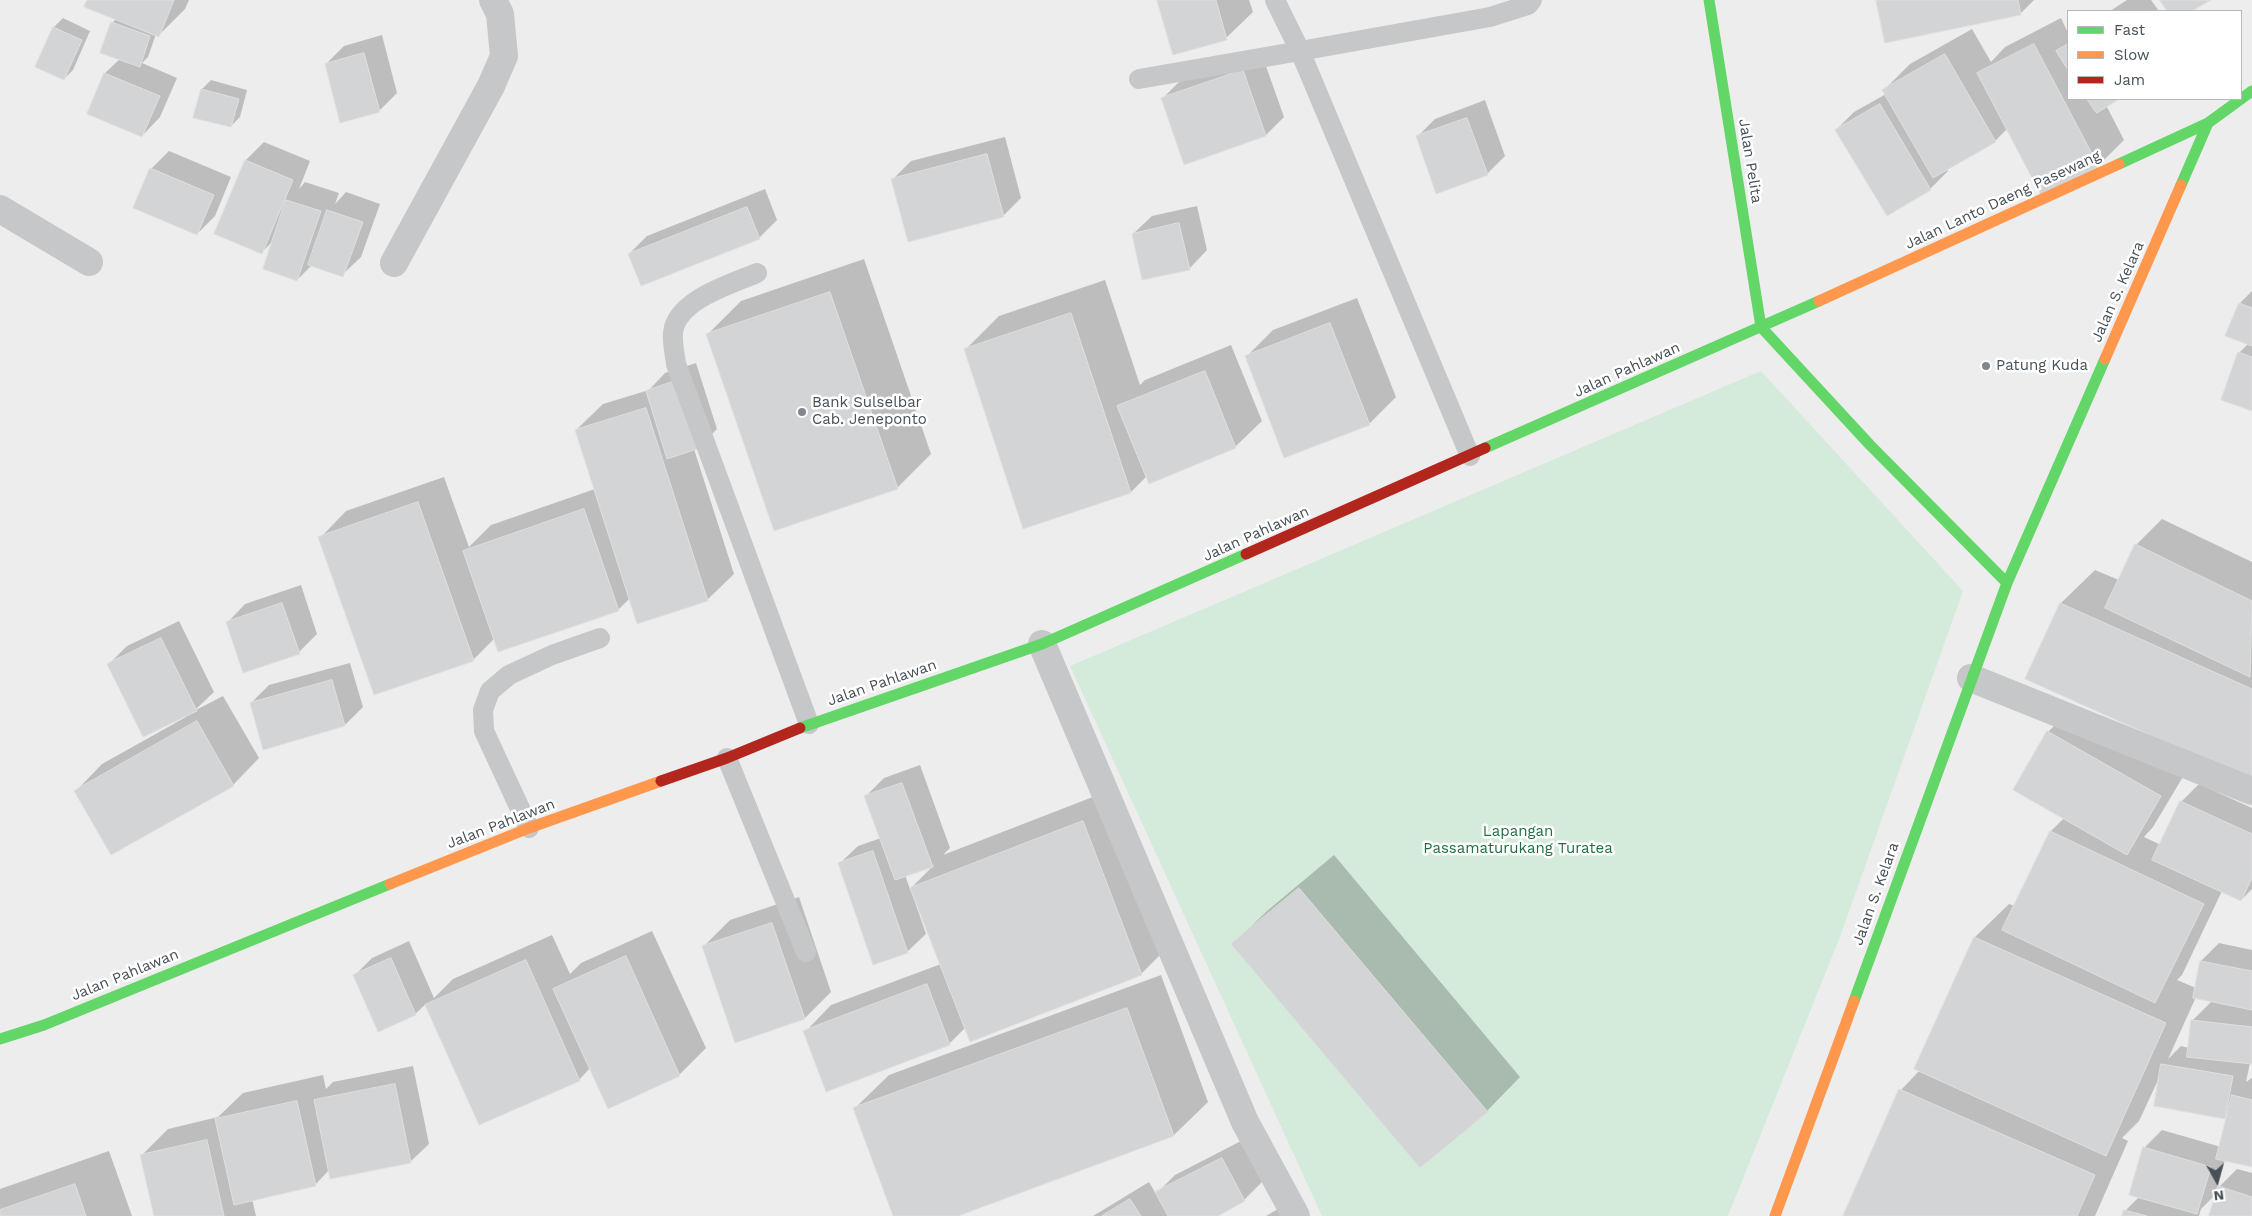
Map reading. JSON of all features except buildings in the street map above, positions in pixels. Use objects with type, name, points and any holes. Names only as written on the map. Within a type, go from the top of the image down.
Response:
[{"type":"main road","name":"Jalan Pelita","points":[[1710,0],[1762,328]]},
{"type":"main road","name":"Jalan Lanto Daeng Pasewang","points":[[1762,328],[2208,123],[2240,100]]},
{"type":"main road","name":"Jalan S. Kelara","points":[[1775,1216],[2007,583],[2208,123]]},
{"type":"main road","name":"Jalan Pahlawan","points":[[0,1039],[44,1024],[529,828],[727,758],[809,724],[1042,644],[1762,328]]},
{"type":"main road","points":[[1762,328],[1870,445],[2007,583]]},
{"type":"street","points":[[394,263],[491,86],[504,56],[500,14],[493,0]]},
{"type":"street","points":[[0,209],[89,262]]},
{"type":"street","points":[[1042,644],[1245,1122],[1296,1216]]},
{"type":"street","points":[[1971,678],[2252,791]]},
{"type":"lane","points":[[1275,0],[1300,51],[1470,456]]},
{"type":"lane","points":[[1139,79],[1490,17],[1528,5],[1532,0]]},
{"type":"lane","points":[[757,273],[701,296],[680,315],[672,332],[676,364],[809,724]]},
{"type":"lane","points":[[529,828],[484,731],[483,710],[490,691],[509,675],[552,655],[600,638]]},
{"type":"lane","points":[[727,758],[806,952]]},
{"type":"green space","name":"Lapangan Passamaturukang Turatea","points":[[1761,371],[1963,591],[1841,934],[1728,1216],[1322,1216],[1070,666]]},
{"type":"traffic: fast","points":[[1709,0],[1761,327]]},
{"type":"traffic: fast","points":[[2242,98],[2252,91]]},
{"type":"traffic: fast","points":[[2119,164],[2208,123],[2240,100]]},
{"type":"traffic: fast","points":[[2181,185],[2208,123]]},
{"type":"traffic: fast","points":[[1485,448],[1819,301]]},
{"type":"traffic: fast","points":[[1761,327],[1870,445],[2007,583]]},
{"type":"traffic: fast","points":[[1854,1001],[2007,583],[2105,359]]},
{"type":"traffic: fast","points":[[800,728],[1042,644],[1246,554]]},
{"type":"traffic: fast","points":[[0,1039],[44,1025],[390,884]]},
{"type":"traffic: slow","points":[[1819,301],[2119,164]]},
{"type":"traffic: slow","points":[[2105,359],[2181,185]]},
{"type":"traffic: slow","points":[[390,884],[529,828],[661,781]]},
{"type":"traffic: slow","points":[[1775,1216],[1854,1001]]},
{"type":"traffic: jam","points":[[1246,554],[1485,448]]},
{"type":"traffic: jam","points":[[661,781],[727,758],[800,728]]},
{"type":"place","name":"Patung Kuda","points":[[1986,366]]},
{"type":"place","name":"Bank Sulselbar Cab. Jeneponto","points":[[802,412]]}]
